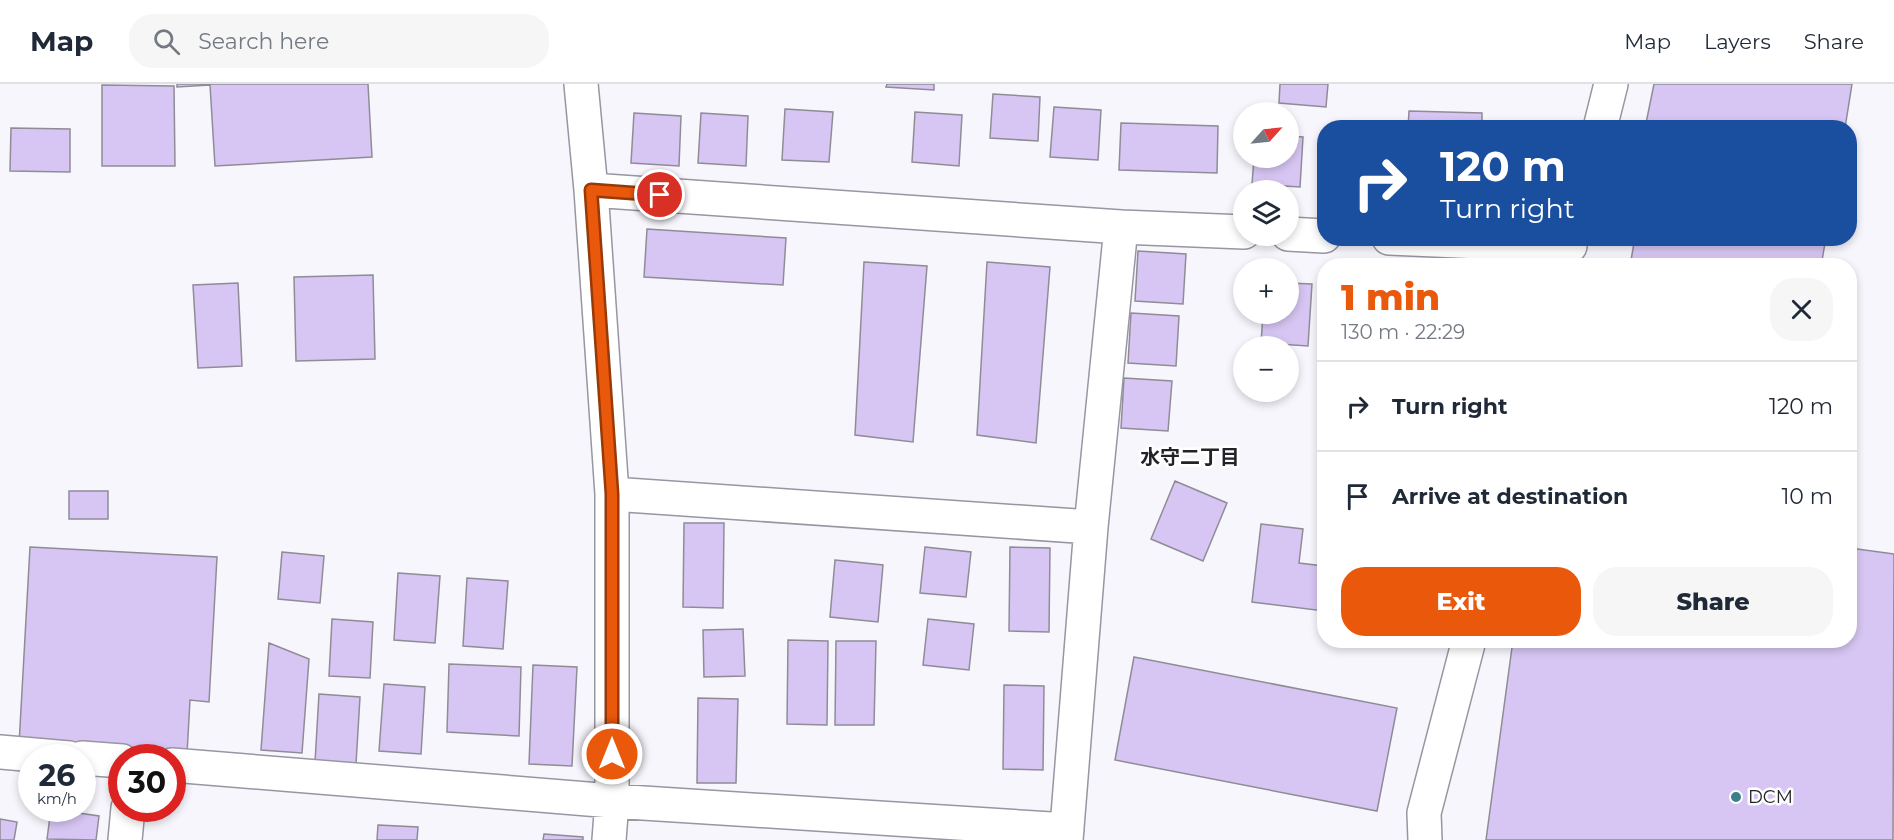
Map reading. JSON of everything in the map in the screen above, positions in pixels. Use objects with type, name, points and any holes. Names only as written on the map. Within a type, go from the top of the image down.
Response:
[{"type":"street","points":[[581,84],[591,190],[612,494],[612,801],[609,840]]},
{"type":"street","points":[[1602,120],[1611,84]]},
{"type":"street","points":[[591,190],[1121,227],[1233,232]]},
{"type":"street","points":[[186,766],[1066,835],[1091,526],[1121,227]]},
{"type":"street","points":[[1299,235],[1317,236]]},
{"type":"street","points":[[1509,246],[1569,250]]},
{"type":"street","points":[[612,494],[1091,526]]},
{"type":"street","points":[[1425,840],[1424,813],[1466,648]]},
{"type":"street","points":[[0,752],[18,754]]},
{"type":"street","points":[[125,840],[127,822]]},
{"type":"building","points":[[177,84],[368,84],[372,157],[215,166],[210,85],[177,87]]},
{"type":"building","points":[[887,84],[934,84],[934,90],[886,87]]},
{"type":"building","points":[[1280,84],[1328,84],[1326,107],[1299,105],[1299,102],[1279,102]]},
{"type":"building","points":[[1654,84],[1852,84],[1846,120],[1647,120]]},
{"type":"building","points":[[102,85],[174,86],[175,166],[102,166]]},
{"type":"building","points":[[993,94],[1040,97],[1038,141],[990,138]]},
{"type":"building","points":[[1054,107],[1101,110],[1098,160],[1050,157]]},
{"type":"building","points":[[785,109],[833,112],[829,162],[782,160]]},
{"type":"building","points":[[1409,111],[1482,113],[1482,120],[1408,120]]},
{"type":"building","points":[[915,112],[962,115],[959,166],[912,162]]},
{"type":"building","points":[[634,113],[681,116],[679,166],[631,163]]},
{"type":"building","points":[[701,113],[748,116],[746,166],[698,163]]},
{"type":"building","points":[[1121,123],[1218,126],[1217,173],[1119,170]]},
{"type":"building","points":[[11,128],[70,129],[70,172],[10,171]]},
{"type":"building","points":[[1299,137],[1303,137],[1300,187],[1299,180],[1252,180],[1253,168],[1299,168]]},
{"type":"building","points":[[647,229],[786,238],[783,285],[644,277]]},
{"type":"building","points":[[1633,246],[1825,246],[1822,258],[1631,258]]},
{"type":"building","points":[[1138,251],[1186,254],[1183,304],[1135,301]]},
{"type":"building","points":[[864,262],[927,266],[913,442],[855,435]]},
{"type":"building","points":[[987,262],[1050,267],[1036,443],[977,435]]},
{"type":"building","points":[[373,275],[375,359],[296,361],[294,277]]},
{"type":"building","points":[[238,283],[242,366],[198,368],[193,285]]},
{"type":"building","points":[[1299,283],[1312,284],[1308,346],[1299,345],[1299,336],[1261,336],[1262,324],[1299,324]]},
{"type":"building","points":[[1131,313],[1179,316],[1176,366],[1128,363]]},
{"type":"building","points":[[1124,378],[1172,381],[1168,431],[1121,428]]},
{"type":"building","points":[[1175,481],[1227,503],[1203,561],[1151,539]]},
{"type":"building","points":[[69,491],[108,491],[108,519],[69,519]]},
{"type":"building","points":[[684,523],[724,523],[723,608],[683,607]]},
{"type":"building","points":[[1261,524],[1303,529],[1299,563],[1317,565],[1317,610],[1252,602]]},
{"type":"building","points":[[30,547],[217,557],[209,702],[190,700],[187,754],[186,744],[108,744],[108,750],[96,749],[96,744],[19,744]]},
{"type":"building","points":[[925,547],[971,552],[966,597],[920,593]]},
{"type":"building","points":[[1010,547],[1050,548],[1049,632],[1009,631]]},
{"type":"building","points":[[1857,549],[1894,554],[1893,840],[1486,840],[1512,648],[1857,648]]},
{"type":"building","points":[[282,552],[324,556],[320,603],[278,599]]},
{"type":"building","points":[[835,560],[883,565],[878,622],[830,617]]},
{"type":"building","points":[[398,573],[440,576],[435,643],[394,640]]},
{"type":"building","points":[[467,578],[508,581],[503,649],[463,646]]},
{"type":"building","points":[[332,619],[373,622],[370,678],[329,676]]},
{"type":"building","points":[[928,619],[974,624],[969,670],[923,665]]},
{"type":"building","points":[[743,629],[745,676],[704,677],[703,630]]},
{"type":"building","points":[[788,640],[828,641],[827,725],[787,724]]},
{"type":"building","points":[[836,641],[876,641],[874,725],[835,725]]},
{"type":"building","points":[[269,643],[309,659],[302,753],[261,750]]},
{"type":"building","points":[[1134,657],[1397,708],[1377,811],[1115,760]]},
{"type":"building","points":[[449,664],[521,667],[519,736],[447,732]]},
{"type":"building","points":[[533,665],[577,667],[572,766],[529,764]]},
{"type":"building","points":[[384,684],[425,687],[421,754],[379,751]]},
{"type":"building","points":[[1004,685],[1044,686],[1043,770],[1003,769]]},
{"type":"building","points":[[319,694],[360,697],[356,764],[315,762]]},
{"type":"building","points":[[698,698],[738,699],[736,783],[697,783]]},
{"type":"building","points":[[96,816],[99,816],[96,840],[47,839],[49,822],[96,822]]},
{"type":"building","points":[[0,819],[17,822],[14,840],[0,840]]},
{"type":"building","points":[[378,825],[418,827],[417,840],[377,840]]},
{"type":"building","points":[[544,834],[583,837],[583,840],[543,840]]},
{"type":"place","name":"DCM","points":[[1736,797]]},
{"type":"district","name":"水守二丁目","points":[[1190,457]]},
{"type":"route","points":[[612,754],[612,494],[591,190],[660,195]]}]
